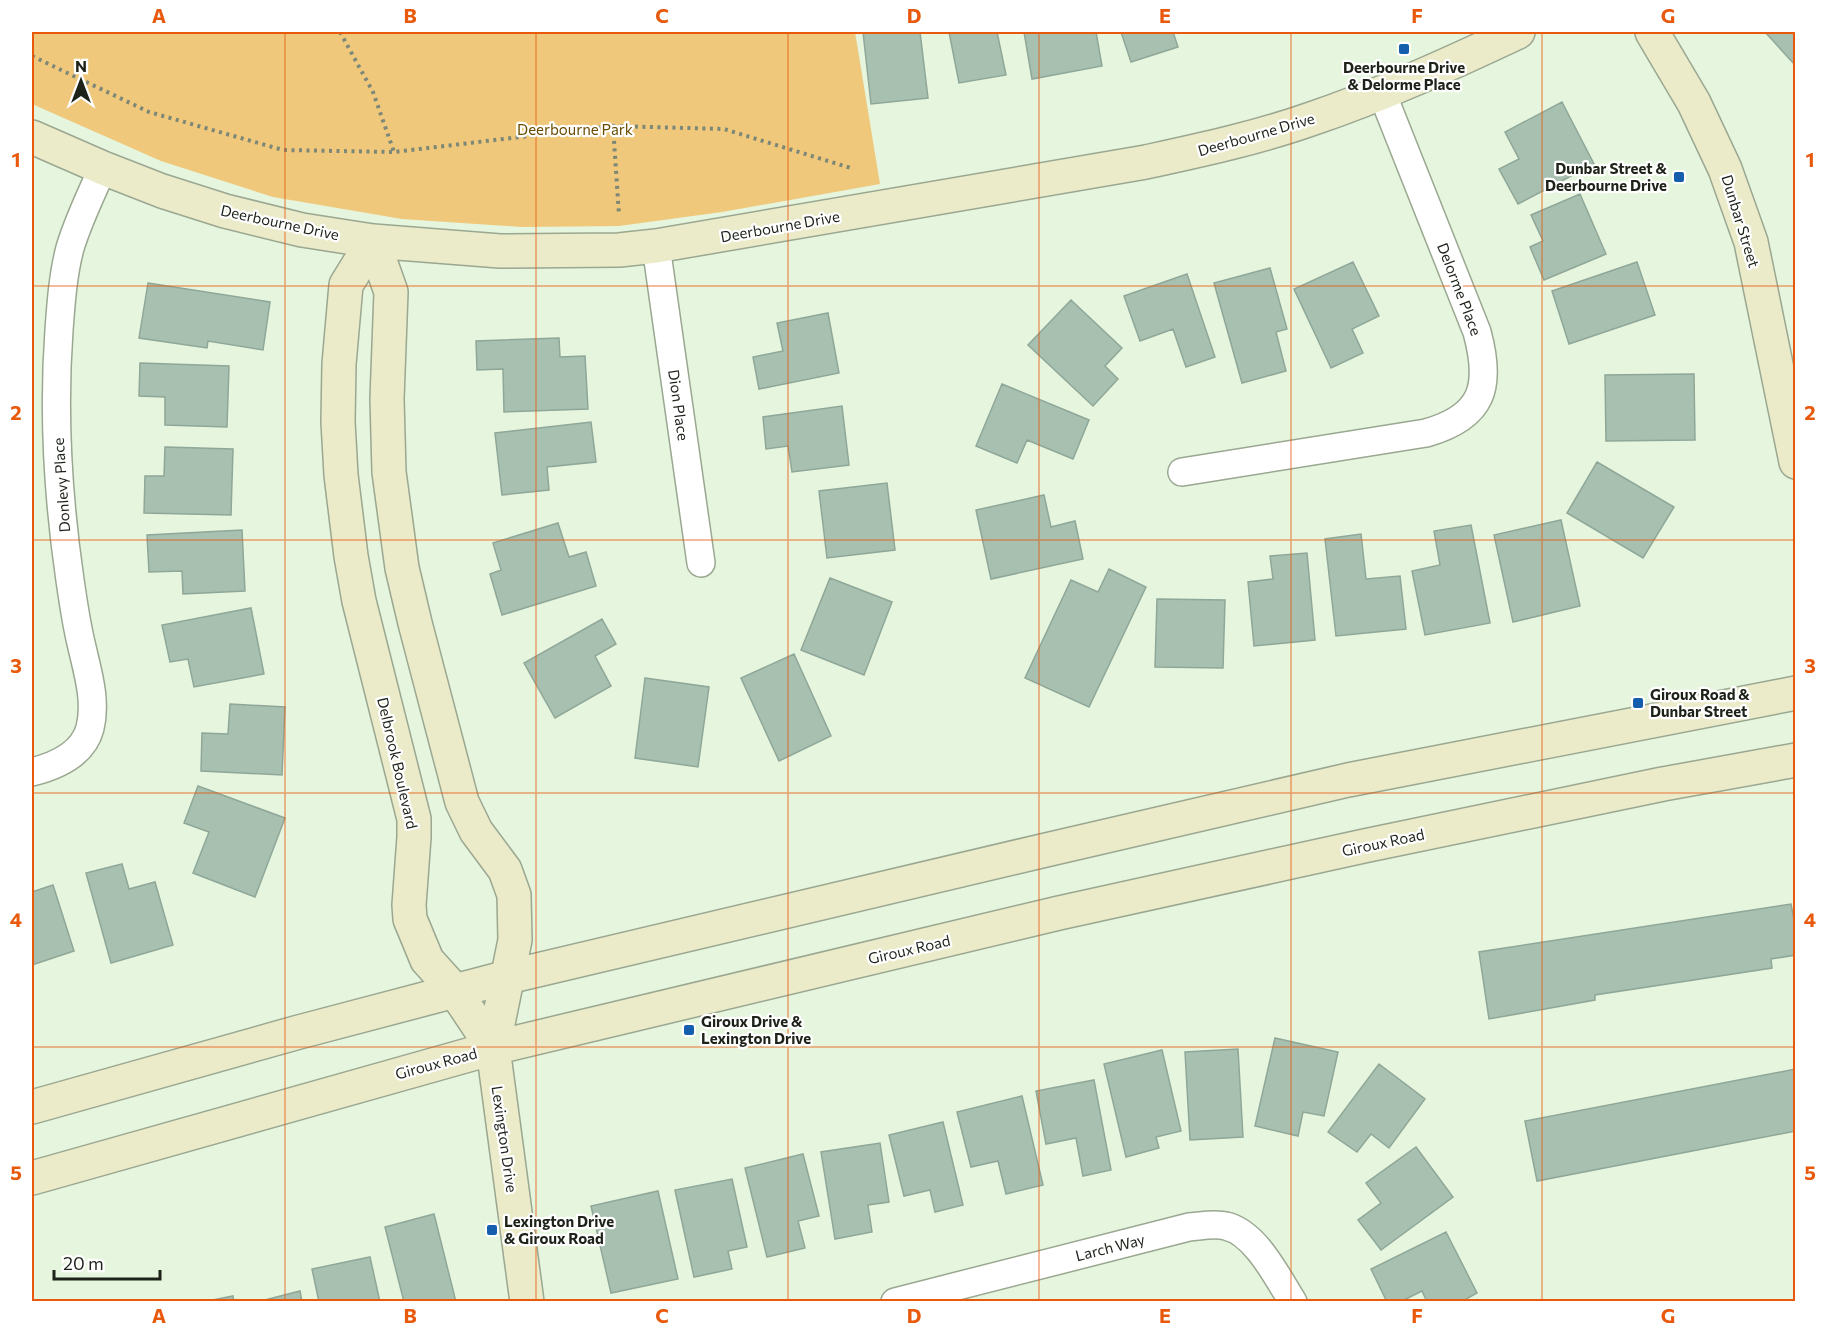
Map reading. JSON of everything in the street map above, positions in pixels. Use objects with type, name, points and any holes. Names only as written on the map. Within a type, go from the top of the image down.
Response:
[{"type":"street","name":"Deerbourne Drive","points":[[32,137],[162,191],[225,212],[302,230],[373,240],[500,251],[619,250],[656,246],[1156,160],[1228,143],[1308,120],[1382,93],[1518,32]]},
{"type":"street","name":"Dunbar Street","points":[[1652,32],[1694,103],[1725,169],[1751,242],[1796,462]]},
{"type":"street","name":"Delorme Place","points":[[1182,472],[1426,432],[1442,428],[1460,419],[1479,399],[1484,365],[1478,332],[1382,93]]},
{"type":"street","name":"Donlevy Place","points":[[32,772],[78,751],[86,741],[93,715],[92,695],[78,629],[64,533],[59,456],[57,362],[69,249],[103,168]]},
{"type":"street","points":[[373,240],[392,292],[387,399],[389,472],[402,568],[462,802],[476,831],[505,870],[514,895],[515,940],[493,1048]]},
{"type":"street","name":"Delbrook Boulevard","points":[[373,240],[346,285],[339,364],[338,422],[345,520],[359,601],[414,819],[410,919],[427,960],[455,991],[493,1048]]},
{"type":"street","name":"Dion Place","points":[[656,246],[701,563]]},
{"type":"street","points":[[32,1107],[299,1032],[508,977],[1348,780],[1796,693]]},
{"type":"street","name":"Giroux Road","points":[[32,1178],[493,1048],[1059,913],[1352,848],[1796,759]]},
{"type":"street","name":"Lexington Drive","points":[[493,1048],[527,1302]]},
{"type":"street","name":"Larch Way","points":[[895,1302],[1189,1227],[1225,1225],[1244,1233],[1258,1249],[1293,1302]]},
{"type":"path","points":[[340,32],[373,92],[394,152]]},
{"type":"path","points":[[32,56],[149,112],[283,150],[394,152],[613,126],[724,129],[854,169]]},
{"type":"path","points":[[613,126],[619,220]]},
{"type":"green space","name":"Deerbourne Park","points":[[32,32],[855,32],[880,184],[722,212],[619,226],[522,227],[402,219],[273,197],[161,161],[32,104]]},
{"type":"building","points":[[863,32],[920,32],[928,98],[871,104]]},
{"type":"building","points":[[949,32],[997,32],[1006,75],[959,83]]},
{"type":"building","points":[[1024,32],[1096,32],[1102,66],[1032,79]]},
{"type":"building","points":[[1121,32],[1173,32],[1178,47],[1131,62]]},
{"type":"building","points":[[1765,32],[1796,32],[1796,65],[1795,65]]},
{"type":"building","points":[[1562,102],[1594,164],[1518,204],[1499,169],[1519,159],[1505,132]]},
{"type":"building","points":[[1580,194],[1606,254],[1544,280],[1530,247],[1543,241],[1531,215]]},
{"type":"building","points":[[1353,262],[1379,316],[1352,329],[1363,353],[1331,368],[1294,289]]},
{"type":"building","points":[[1637,262],[1655,315],[1569,344],[1552,291]]},
{"type":"building","points":[[1270,268],[1287,329],[1276,332],[1286,371],[1242,383],[1214,283]]},
{"type":"building","points":[[1187,274],[1215,357],[1186,367],[1173,329],[1140,341],[1124,296]]},
{"type":"building","points":[[148,283],[270,302],[263,350],[208,341],[207,348],[139,338]]},
{"type":"building","points":[[1071,300],[1122,348],[1105,366],[1118,379],[1093,406],[1028,345]]},
{"type":"building","points":[[828,313],[839,373],[759,389],[753,357],[783,351],[777,323]]},
{"type":"building","points":[[559,338],[560,357],[585,356],[588,409],[504,412],[503,369],[477,370],[476,341]]},
{"type":"building","points":[[140,363],[229,366],[227,427],[165,425],[165,397],[139,396]]},
{"type":"building","points":[[1694,374],[1695,440],[1606,441],[1605,375]]},
{"type":"building","points":[[1002,384],[1089,420],[1073,459],[1027,440],[1017,463],[976,446]]},
{"type":"building","points":[[842,406],[849,465],[792,472],[788,446],[766,449],[763,417]]},
{"type":"building","points":[[591,422],[596,462],[547,467],[549,490],[502,495],[495,433]]},
{"type":"building","points":[[165,447],[233,449],[231,515],[144,513],[145,476],[164,476]]},
{"type":"building","points":[[1597,462],[1674,507],[1643,558],[1567,513]]},
{"type":"building","points":[[887,483],[895,550],[827,558],[819,491]]},
{"type":"building","points":[[1044,495],[1051,527],[1075,521],[1083,559],[991,579],[976,510]]},
{"type":"building","points":[[1561,520],[1580,606],[1513,622],[1494,535]]},
{"type":"building","points":[[558,523],[569,557],[586,552],[596,586],[502,615],[490,574],[501,570],[493,543]]},
{"type":"building","points":[[1471,525],[1490,623],[1425,635],[1412,571],[1440,565],[1434,531]]},
{"type":"building","points":[[242,530],[245,591],[183,594],[182,571],[149,572],[147,535]]},
{"type":"building","points":[[1361,534],[1366,579],[1400,576],[1406,629],[1336,636],[1325,539]]},
{"type":"building","points":[[1307,553],[1315,640],[1254,646],[1248,582],[1273,579],[1270,556]]},
{"type":"building","points":[[1109,569],[1146,587],[1089,707],[1025,678],[1071,580],[1098,592]]},
{"type":"building","points":[[830,578],[892,602],[864,675],[801,650]]},
{"type":"building","points":[[1157,599],[1225,600],[1223,668],[1155,667]]},
{"type":"building","points":[[251,608],[264,674],[194,687],[188,659],[170,662],[162,625]]},
{"type":"building","points":[[602,619],[616,644],[595,656],[611,686],[555,718],[524,663]]},
{"type":"building","points":[[794,654],[831,736],[779,761],[741,678]]},
{"type":"building","points":[[645,678],[709,687],[698,767],[635,758]]},
{"type":"building","points":[[230,704],[285,707],[282,775],[201,771],[202,733],[228,734]]},
{"type":"building","points":[[198,786],[285,818],[255,897],[193,873],[209,832],[184,823]]},
{"type":"building","points":[[122,864],[129,889],[155,882],[173,945],[111,963],[86,873]]},
{"type":"building","points":[[53,885],[74,951],[32,965],[32,892]]},
{"type":"building","points":[[1791,904],[1796,930],[1796,955],[1771,959],[1772,968],[1595,995],[1595,1000],[1489,1019],[1479,952]]},
{"type":"building","points":[[1275,1038],[1338,1052],[1324,1116],[1303,1112],[1298,1136],[1255,1126]]},
{"type":"building","points":[[1238,1049],[1243,1137],[1190,1140],[1185,1052]]},
{"type":"building","points":[[1162,1050],[1181,1131],[1156,1137],[1159,1148],[1126,1157],[1104,1064]]},
{"type":"building","points":[[1379,1064],[1425,1099],[1389,1148],[1371,1134],[1357,1152],[1328,1132]]},
{"type":"building","points":[[1796,1069],[1796,1131],[1537,1181],[1525,1121]]},
{"type":"building","points":[[1094,1080],[1111,1170],[1083,1176],[1076,1138],[1046,1144],[1036,1091]]},
{"type":"building","points":[[1022,1096],[1043,1185],[1006,1194],[998,1161],[971,1167],[957,1112]]},
{"type":"building","points":[[943,1122],[963,1205],[935,1212],[930,1190],[904,1196],[889,1135]]},
{"type":"building","points":[[880,1143],[889,1202],[868,1205],[872,1232],[835,1239],[821,1152]]},
{"type":"building","points":[[1416,1147],[1453,1197],[1381,1250],[1358,1220],[1381,1203],[1366,1183]]},
{"type":"building","points":[[803,1154],[819,1216],[798,1221],[805,1248],[767,1257],[745,1168]]},
{"type":"building","points":[[732,1179],[747,1247],[728,1251],[732,1269],[694,1277],[675,1190]]},
{"type":"building","points":[[658,1191],[678,1279],[611,1293],[591,1206]]},
{"type":"building","points":[[434,1214],[456,1302],[404,1302],[385,1227]]},
{"type":"building","points":[[1446,1232],[1477,1293],[1461,1302],[1427,1302],[1422,1291],[1400,1302],[1387,1302],[1371,1269]]},
{"type":"building","points":[[370,1257],[380,1302],[319,1302],[312,1269]]},
{"type":"building","points":[[300,1291],[302,1302],[257,1302]]},
{"type":"building","points":[[233,1296],[234,1302],[203,1302]]},
{"type":"place","name":"Deerbourne Drive & Delorme Place","points":[[1404,49]]},
{"type":"place","name":"Dunbar Street & Deerbourne Drive","points":[[1679,177]]},
{"type":"place","name":"Giroux Road & Dunbar Street","points":[[1638,703]]},
{"type":"place","name":"Giroux Drive & Lexington Drive","points":[[689,1030]]},
{"type":"place","name":"Lexington Drive & Giroux Road","points":[[492,1230]]}]
